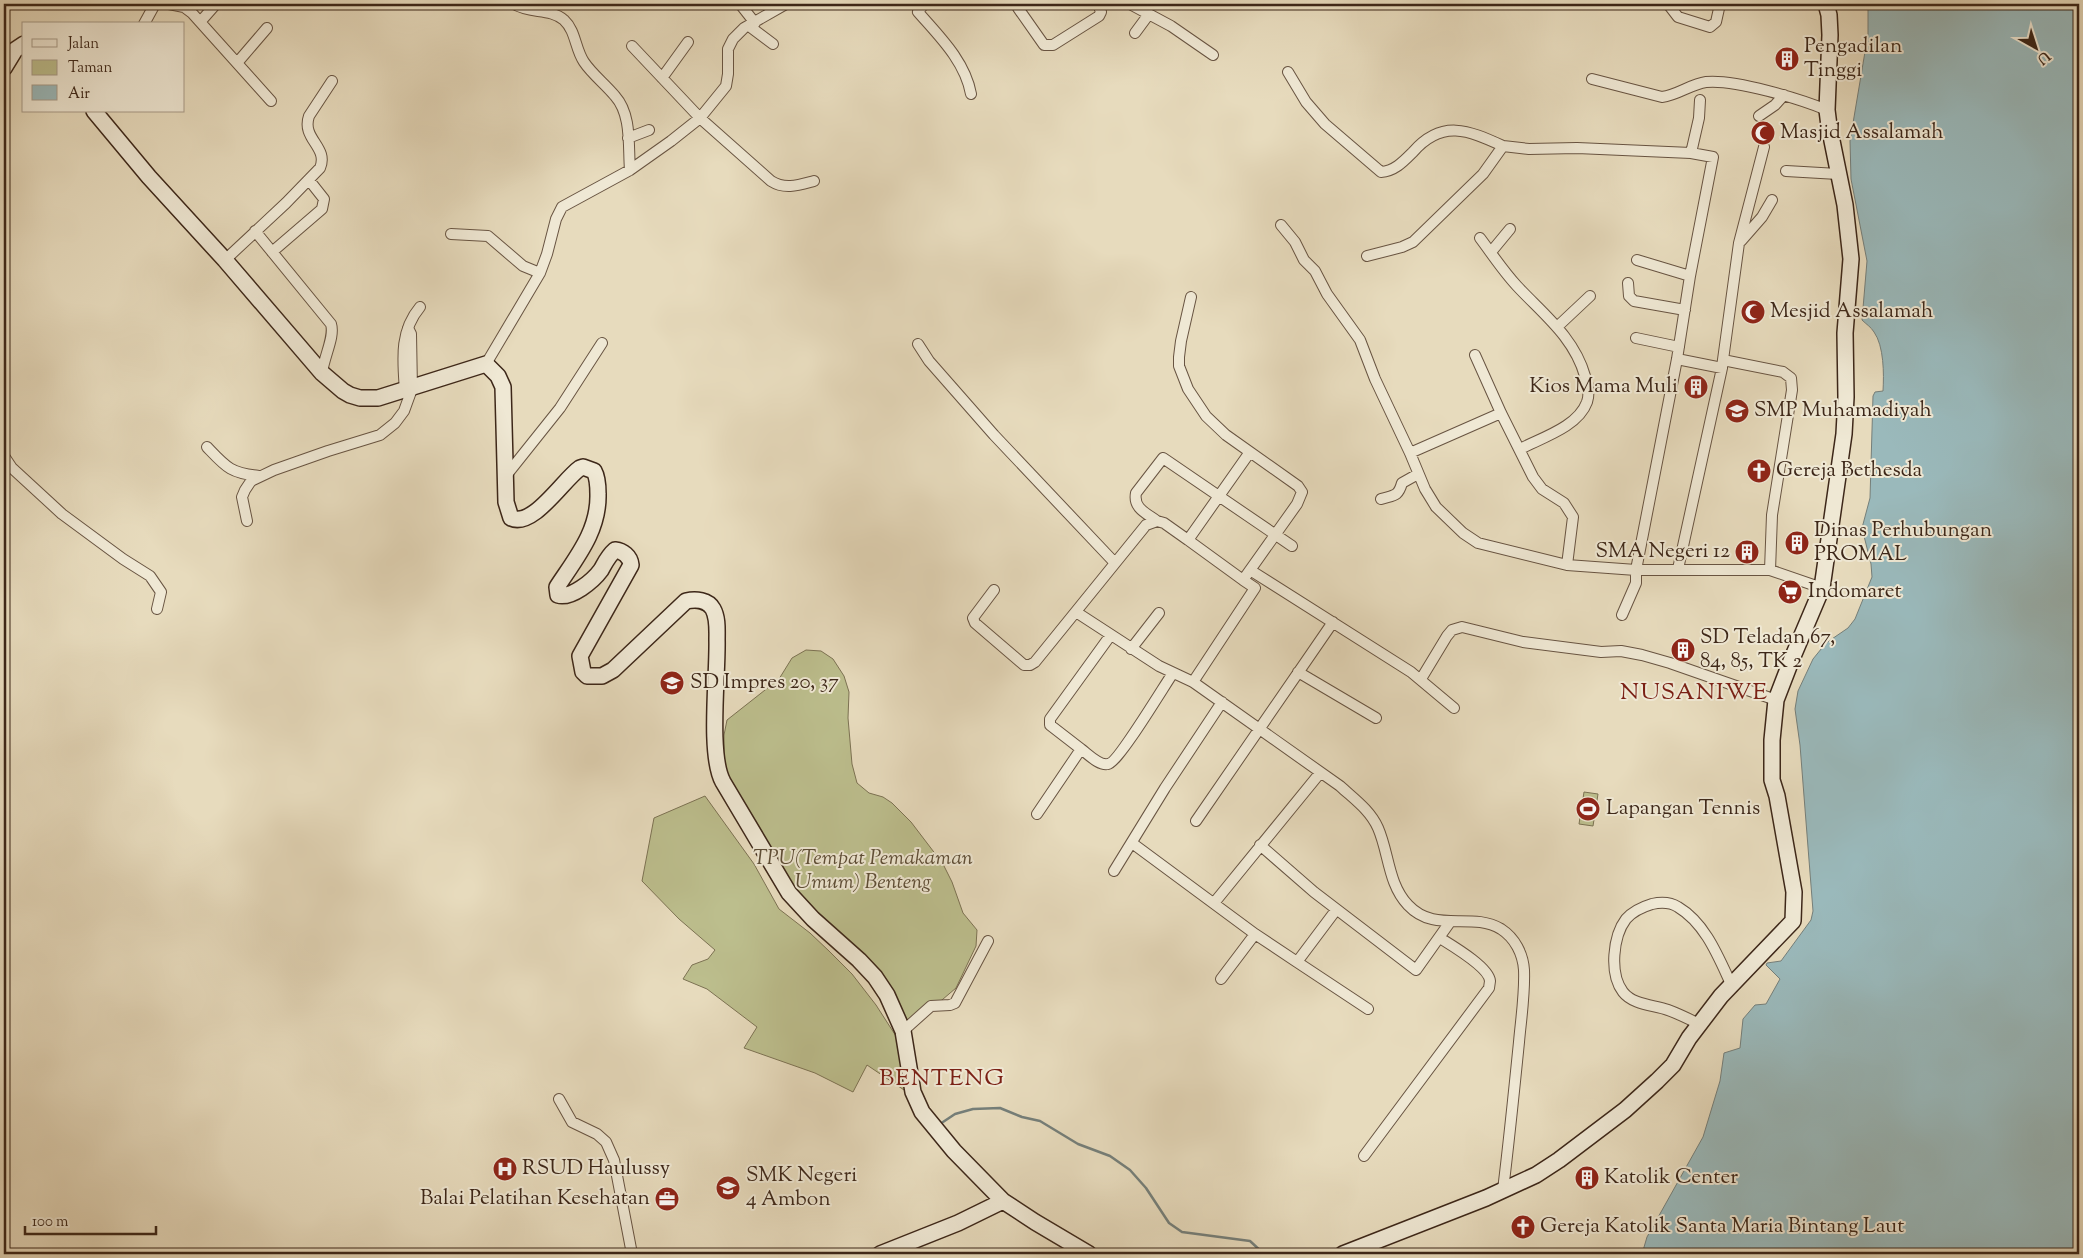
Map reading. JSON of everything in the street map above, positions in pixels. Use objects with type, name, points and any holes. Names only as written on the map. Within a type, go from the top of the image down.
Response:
[{"type":"street","points":[[145,22],[155,4]]},
{"type":"street","points":[[169,4],[184,6],[201,21],[270,101]]},
{"type":"street","points":[[201,21],[216,4]]},
{"type":"street","points":[[514,4],[534,11],[554,14],[566,21],[584,62],[622,105],[626,116],[630,170]]},
{"type":"street","points":[[740,4],[752,25],[773,44]]},
{"type":"street","points":[[95,112],[149,177],[225,260],[322,373],[343,391],[360,398],[378,398],[409,391],[486,364],[540,273],[548,254],[556,219],[562,207],[630,170],[700,118],[726,86],[728,74],[727,56],[730,43],[739,32],[786,4]]},
{"type":"street","points":[[924,4],[918,12],[938,34],[957,60],[968,79],[971,94]]},
{"type":"street","points":[[1018,8],[1041,42],[1048,46],[1053,45],[1099,16],[1101,10],[1098,4]]},
{"type":"street","points":[[1130,4],[1171,26],[1213,55]]},
{"type":"street","points":[[1668,4],[1678,17],[1710,27],[1716,22],[1720,4]]},
{"type":"street","points":[[1343,1254],[1503,1190],[1536,1175],[1553,1164],[1625,1110],[1673,1065],[1699,1024],[1732,984],[1793,921],[1794,892],[1777,796],[1772,780],[1772,740],[1776,700],[1822,588],[1844,434],[1846,397],[1845,333],[1851,258],[1845,205],[1827,110],[1830,36],[1829,15],[1826,4]]},
{"type":"street","points":[[1135,33],[1149,14]]},
{"type":"street","points":[[237,63],[267,28]]},
{"type":"street","points":[[662,78],[688,42]]},
{"type":"street","points":[[4,68],[15,50],[22,45]]},
{"type":"street","points":[[632,46],[700,118],[776,184],[790,186],[814,181]]},
{"type":"street","points":[[1288,72],[1306,102],[1325,124],[1381,172],[1397,166],[1431,134],[1445,131],[1467,132],[1503,146],[1529,149],[1577,148],[1690,153],[1710,155],[1713,159],[1636,570],[1636,583],[1622,615]]},
{"type":"street","points":[[1592,79],[1662,97],[1674,95],[1701,83],[1713,82],[1746,86],[1806,101],[1827,110]]},
{"type":"street","points":[[225,260],[320,168],[323,161],[318,148],[306,130],[307,122],[308,116],[332,81]]},
{"type":"street","points":[[1759,116],[1775,105],[1784,95]]},
{"type":"street","points":[[1690,153],[1699,118],[1700,100]]},
{"type":"street","points":[[628,138],[649,130]]},
{"type":"street","points":[[1367,256],[1402,247],[1413,242],[1479,178],[1496,158],[1503,146]]},
{"type":"street","points":[[1678,569],[1722,364],[1739,243],[1764,147]]},
{"type":"street","points":[[1786,171],[1838,174]]},
{"type":"street","points":[[272,252],[322,209],[324,198],[309,180]]},
{"type":"street","points":[[1739,243],[1762,217],[1772,200]]},
{"type":"street","points":[[1282,224],[1295,242],[1304,260],[1315,271],[1327,294],[1360,340],[1375,380],[1430,499],[1471,540],[1567,564],[1636,570],[1770,570],[1822,588]]},
{"type":"street","points":[[1491,252],[1510,229]]},
{"type":"street","points":[[255,231],[331,324],[333,336],[327,349],[322,373]]},
{"type":"street","points":[[451,234],[488,236],[523,266],[540,273]]},
{"type":"street","points":[[1480,238],[1516,286],[1573,346],[1582,365],[1589,394],[1587,402],[1572,421],[1520,448]]},
{"type":"street","points":[[1637,260],[1690,276]]},
{"type":"street","points":[[1628,283],[1629,296],[1634,301],[1685,310]]},
{"type":"street","points":[[1191,296],[1180,341],[1179,366],[1182,375],[1206,416],[1226,435],[1298,486],[1302,492],[1297,504],[1243,580]]},
{"type":"street","points":[[1556,327],[1590,296]]},
{"type":"street","points":[[246,521],[242,498],[244,490],[251,481],[328,450],[380,436],[395,423],[404,411],[409,391],[411,334],[408,328],[420,307]]},
{"type":"street","points":[[1636,338],[1679,347]]},
{"type":"street","points":[[505,477],[560,408],[602,343]]},
{"type":"street","points":[[918,344],[929,361],[994,435],[1115,563]]},
{"type":"street","points":[[1475,355],[1501,413],[1537,483],[1542,489],[1564,503],[1573,517],[1567,564]]},
{"type":"street","points":[[1677,359],[1783,372],[1791,378],[1792,390],[1772,515],[1770,570]]},
{"type":"street","points":[[486,364],[498,376],[503,387],[506,502],[511,518],[516,520],[524,519],[534,514],[580,468],[583,467],[596,474],[598,500],[593,528],[579,554],[557,587],[556,592],[558,595],[567,596],[590,581],[614,550],[622,552],[627,556],[631,565],[580,656],[583,672],[587,676],[602,676],[613,670],[686,601],[699,600],[712,607],[716,616],[716,742],[721,777],[789,893],[813,919],[854,955],[875,978],[893,1006],[903,1031],[913,1092],[920,1108],[954,1151],[1003,1201],[1089,1254]]},
{"type":"street","points":[[1410,453],[1501,413]]},
{"type":"street","points":[[207,446],[224,465],[234,472],[260,476]]},
{"type":"street","points":[[1188,540],[1250,452]]},
{"type":"street","points":[[4,456],[12,468],[62,514],[123,560],[150,576],[161,592],[157,609]]},
{"type":"street","points":[[1255,588],[1137,506],[1134,500],[1136,493],[1163,458],[1292,546]]},
{"type":"street","points":[[1381,499],[1398,493],[1401,490],[1402,483],[1418,474]]},
{"type":"street","points":[[994,590],[973,618],[975,623],[1024,665],[1030,665],[1035,662],[1146,525],[1158,521]]},
{"type":"street","points":[[1250,570],[1421,679],[1454,708]]},
{"type":"street","points":[[1193,682],[1262,578]]},
{"type":"street","points":[[1076,612],[1131,649],[1193,682],[1346,792],[1372,816],[1378,828],[1400,897],[1414,911],[1421,915],[1450,922],[1482,922],[1501,929],[1516,944],[1524,970],[1514,1095],[1503,1190]]},
{"type":"street","points":[[1131,649],[1159,613]]},
{"type":"street","points":[[1196,821],[1333,622]]},
{"type":"street","points":[[1421,679],[1447,636],[1452,630],[1462,626],[1523,642],[1602,652],[1621,651],[1642,655],[1776,700]]},
{"type":"street","points":[[1110,636],[1050,721],[1052,727],[1101,763],[1107,765],[1111,763],[1123,749],[1173,673]]},
{"type":"street","points":[[1298,672],[1376,718]]},
{"type":"street","points":[[1114,871],[1165,788],[1222,702]]},
{"type":"street","points":[[1037,814],[1081,749]]},
{"type":"street","points":[[1214,903],[1320,773]]},
{"type":"street","points":[[1132,843],[1255,934],[1368,1009]]},
{"type":"street","points":[[1260,845],[1336,910],[1416,970],[1450,922]]},
{"type":"street","points":[[1699,1024],[1679,1014],[1639,1002],[1624,993],[1618,984],[1616,960],[1618,936],[1627,918],[1644,906],[1655,903],[1671,903],[1678,907],[1699,927],[1712,944],[1732,984]]},
{"type":"street","points":[[1297,962],[1336,910]]},
{"type":"street","points":[[1220,979],[1255,934]]},
{"type":"street","points":[[1364,1156],[1489,988],[1490,981],[1488,975],[1482,968],[1440,938]]},
{"type":"street","points":[[903,1031],[931,1006],[955,1003],[988,941]]},
{"type":"street","points":[[559,1099],[572,1122],[597,1134],[609,1146],[614,1160],[632,1254]]},
{"type":"street","points":[[880,1254],[908,1250],[1003,1201]]},
{"type":"green space","name":"TPU(Tempat Pemakaman Umum) Benteng","points":[[806,650],[821,651],[833,659],[844,676],[849,692],[848,718],[852,764],[857,783],[869,793],[883,797],[892,803],[911,822],[943,864],[952,882],[963,913],[977,930],[976,946],[956,988],[909,1028],[791,888],[724,767],[724,735],[727,720],[779,679],[792,658]]},
{"type":"green space","name":"Lapangan Tennis","points":[[1584,792],[1598,794],[1593,826],[1579,824]]},
{"type":"green space","points":[[705,796],[754,864],[779,909],[810,933],[829,951],[852,974],[876,1005],[903,1047],[910,1094],[867,1065],[853,1092],[815,1073],[744,1048],[757,1027],[707,989],[683,979],[692,965],[708,959],[715,950],[679,919],[642,881],[654,818]]},
{"type":"water","points":[[1868,4],[2079,4],[2079,1254],[1642,1254],[1647,1237],[1703,1137],[1720,1081],[1724,1053],[1740,1048],[1743,1019],[1755,1005],[1766,1004],[1780,979],[1766,965],[1767,963],[1781,961],[1811,920],[1813,911],[1800,745],[1795,709],[1798,691],[1813,659],[1826,643],[1848,628],[1855,619],[1872,577],[1871,564],[1862,528],[1870,498],[1873,396],[1875,392],[1883,391],[1883,369],[1882,352],[1877,338],[1862,320],[1867,261],[1851,179],[1850,141],[1868,34]]},
{"type":"waterway","points":[[940,1124],[955,1114],[973,1109],[1000,1108],[1022,1117],[1040,1121],[1078,1144],[1110,1156],[1130,1170],[1146,1188],[1169,1223],[1182,1232],[1250,1241],[1264,1254]]},
{"type":"place","name":"Pengadilan Tinggi","points":[[1787,59]]},
{"type":"place","name":"Masjid Assalamah","points":[[1763,133]]},
{"type":"place","name":"Mesjid Assalamah","points":[[1753,312]]},
{"type":"place","name":"Kios Mama Muli","points":[[1696,387]]},
{"type":"place","name":"SMP Muhamadiyah","points":[[1737,411]]},
{"type":"place","name":"Gereja Bethesda","points":[[1759,471]]},
{"type":"place","name":"Dinas Perhubungan PROMAL","points":[[1797,543]]},
{"type":"place","name":"SMA Negeri 12","points":[[1747,552]]},
{"type":"place","name":"Indomaret","points":[[1790,592]]},
{"type":"place","name":"SD Teladan 67, 84, 85, TK 2","points":[[1683,650]]},
{"type":"place","name":"SD Impres 20, 37","points":[[672,683]]},
{"type":"place","name":"Lapangan Tennis","points":[[1588,809]]},
{"type":"place","name":"RSUD Haulussy","points":[[505,1169]]},
{"type":"place","name":"Katolik Center","points":[[1587,1178]]},
{"type":"place","name":"SMK Negeri 4 Ambon","points":[[728,1188]]},
{"type":"place","name":"Balai Pelatihan Kesehatan","points":[[667,1199]]},
{"type":"place","name":"Gereja Katolik Santa Maria Bintang Laut","points":[[1523,1227]]},
{"type":"district","name":"NUSANIWE","points":[[1694,693]]},
{"type":"district","name":"BENTENG","points":[[942,1079]]}]
